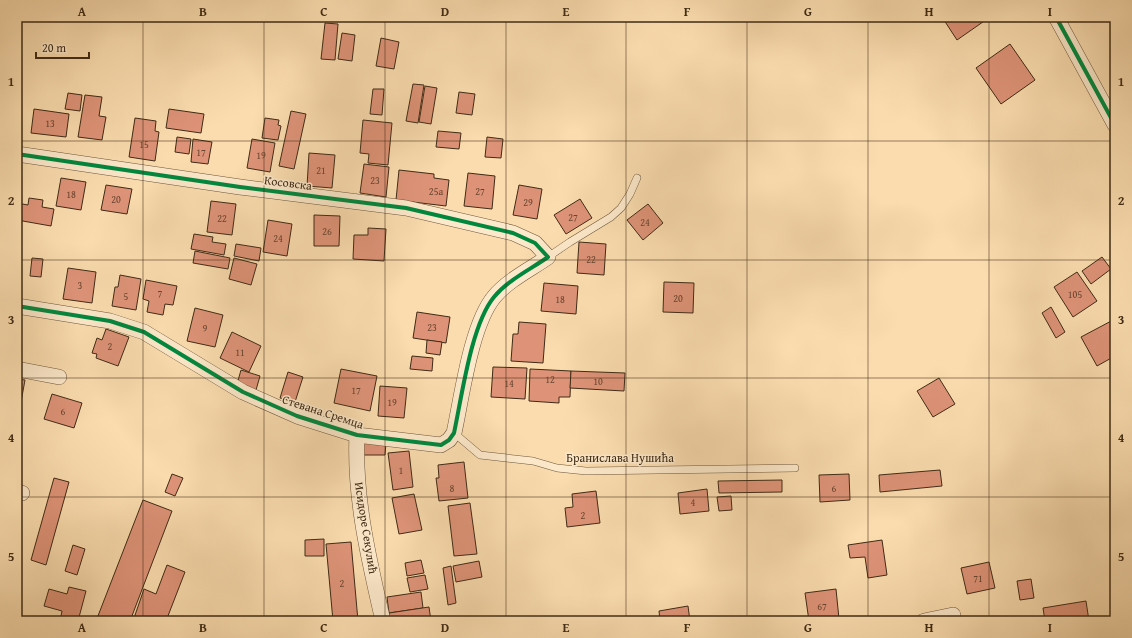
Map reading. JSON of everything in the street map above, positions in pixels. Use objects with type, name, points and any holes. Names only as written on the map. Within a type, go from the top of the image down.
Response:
[{"type":"street","points":[[1056,17],[1115,125]]},
{"type":"street","name":"Косовска","points":[[17,154],[240,187],[406,208],[513,233],[535,244],[548,257]]},
{"type":"street","points":[[454,433],[477,331],[486,310],[495,296],[518,277],[548,257]]},
{"type":"street","name":"Стевана Сремца","points":[[17,306],[110,321],[144,332],[243,392],[297,416],[357,435],[441,444],[449,440],[454,433]]},
{"type":"street","points":[[17,369],[59,377]]},
{"type":"street","name":"Исидоре Секулић","points":[[357,435],[356,456],[362,516],[369,558],[383,621]]},
{"type":"street","points":[[924,621],[953,615]]},
{"type":"lane","points":[[548,257],[612,217],[621,208],[630,194],[637,178]]},
{"type":"lane","name":"Бранислава Нушића","points":[[454,433],[480,455],[533,461],[557,468],[586,471],[795,468]]},
{"type":"building","points":[[942,17],[990,17],[957,40]]},
{"type":"building","points":[[325,23],[338,24],[335,60],[321,59]]},
{"type":"building","points":[[342,33],[355,35],[352,61],[338,59]]},
{"type":"building","points":[[381,38],[399,42],[394,69],[376,66]]},
{"type":"building","points":[[1010,44],[1035,80],[1001,104],[976,68]]},
{"type":"building","points":[[413,84],[424,85],[418,123],[406,121]]},
{"type":"building","points":[[425,86],[437,88],[431,124],[419,122]]},
{"type":"building","points":[[373,89],[384,89],[382,115],[370,114]]},
{"type":"building","points":[[459,92],[475,94],[472,115],[456,113]]},
{"type":"building","points":[[68,93],[82,95],[80,111],[65,109]]},
{"type":"building","points":[[85,95],[102,97],[99,116],[106,117],[102,140],[78,137]]},
{"type":"building","points":[[34,109],[69,114],[66,137],[31,133]]},
{"type":"building","points":[[169,109],[204,114],[201,133],[166,128]]},
{"type":"building","points":[[291,111],[306,114],[294,169],[279,166]]},
{"type":"building","points":[[135,118],[156,121],[155,131],[159,132],[155,161],[129,157]]},
{"type":"building","points":[[265,118],[279,120],[278,125],[281,126],[278,140],[262,138]]},
{"type":"building","points":[[363,120],[392,123],[388,165],[368,163],[369,154],[360,153]]},
{"type":"building","points":[[438,131],[461,133],[459,149],[436,147]]},
{"type":"building","points":[[177,137],[191,139],[189,154],[175,152]]},
{"type":"building","points":[[487,137],[503,139],[501,158],[485,157]]},
{"type":"building","points":[[193,139],[212,142],[208,164],[191,162]]},
{"type":"building","points":[[252,139],[275,143],[270,172],[247,168]]},
{"type":"building","points":[[309,153],[335,155],[332,188],[307,186]]},
{"type":"building","points":[[364,164],[389,167],[386,197],[360,193]]},
{"type":"building","points":[[399,170],[434,174],[434,178],[449,180],[446,206],[396,200]]},
{"type":"building","points":[[468,173],[495,176],[492,209],[464,206]]},
{"type":"building","points":[[61,178],[86,182],[81,210],[56,206]]},
{"type":"building","points":[[106,185],[132,189],[127,214],[101,210]]},
{"type":"building","points":[[519,185],[542,189],[537,219],[513,215]]},
{"type":"building","points":[[29,198],[43,200],[42,207],[54,209],[51,226],[17,220],[17,203],[28,205]]},
{"type":"building","points":[[580,199],[592,218],[566,234],[554,215]]},
{"type":"building","points":[[211,201],[236,204],[232,235],[207,232]]},
{"type":"building","points":[[648,204],[663,223],[643,240],[627,220]]},
{"type":"building","points":[[314,215],[340,216],[339,246],[314,246]]},
{"type":"building","points":[[268,220],[292,224],[287,256],[263,252]]},
{"type":"building","points":[[368,228],[386,229],[384,261],[353,259],[354,235],[368,235]]},
{"type":"building","points":[[194,234],[213,237],[212,242],[226,244],[224,255],[191,249]]},
{"type":"building","points":[[579,242],[606,244],[604,275],[577,273]]},
{"type":"building","points":[[236,244],[261,248],[259,261],[234,256]]},
{"type":"building","points":[[195,251],[230,258],[228,269],[193,263]]},
{"type":"building","points":[[1102,257],[1111,269],[1091,284],[1082,271]]},
{"type":"building","points":[[32,258],[43,259],[41,277],[30,276]]},
{"type":"building","points":[[234,258],[257,264],[251,285],[229,279]]},
{"type":"building","points":[[68,268],[96,272],[92,303],[63,299]]},
{"type":"building","points":[[1077,272],[1097,301],[1073,317],[1054,287]]},
{"type":"building","points":[[120,275],[141,279],[136,310],[112,306],[115,287],[118,287]]},
{"type":"building","points":[[146,280],[177,286],[173,305],[165,304],[163,315],[147,312],[149,301],[143,299]]},
{"type":"building","points":[[664,282],[694,283],[693,313],[663,312]]},
{"type":"building","points":[[544,283],[578,286],[576,314],[541,311]]},
{"type":"building","points":[[1051,307],[1065,332],[1056,338],[1042,313]]},
{"type":"building","points":[[195,308],[223,315],[215,347],[187,341]]},
{"type":"building","points":[[417,312],[450,317],[446,343],[413,338]]},
{"type":"building","points":[[1115,319],[1115,356],[1097,366],[1081,337]]},
{"type":"building","points":[[519,322],[546,324],[543,363],[511,361],[513,334],[518,334]]},
{"type":"building","points":[[106,329],[129,337],[118,366],[96,358],[97,354],[92,353],[97,338],[102,340]]},
{"type":"building","points":[[232,332],[261,346],[249,372],[220,358]]},
{"type":"building","points":[[427,340],[442,342],[440,355],[426,353]]},
{"type":"building","points":[[412,356],[433,358],[432,371],[410,369]]},
{"type":"building","points":[[493,367],[527,368],[525,399],[491,397]]},
{"type":"building","points":[[341,369],[377,376],[370,411],[334,403]]},
{"type":"building","points":[[530,369],[571,371],[570,397],[559,397],[559,403],[529,401]]},
{"type":"building","points":[[241,370],[260,376],[256,390],[237,384]]},
{"type":"building","points":[[571,371],[625,373],[624,391],[570,388]]},
{"type":"building","points":[[288,372],[303,377],[295,402],[280,398]]},
{"type":"building","points":[[939,378],[955,404],[933,417],[917,391]]},
{"type":"building","points":[[17,379],[25,380],[19,413],[17,413]]},
{"type":"building","points":[[380,386],[407,388],[404,418],[378,416]]},
{"type":"building","points":[[52,394],[82,403],[74,428],[44,419]]},
{"type":"building","points":[[362,442],[386,443],[385,455],[362,455]]},
{"type":"building","points":[[409,451],[413,487],[393,490],[388,453]]},
{"type":"building","points":[[464,462],[468,498],[439,501],[436,478],[439,478],[438,465]]},
{"type":"building","points":[[940,470],[942,486],[880,492],[879,475]]},
{"type":"building","points":[[172,474],[183,478],[175,496],[165,492]]},
{"type":"building","points":[[849,474],[850,500],[820,502],[819,475]]},
{"type":"building","points":[[54,478],[69,482],[46,565],[31,560]]},
{"type":"building","points":[[782,480],[782,492],[719,493],[718,481]]},
{"type":"building","points":[[707,489],[709,511],[680,514],[678,493]]},
{"type":"building","points":[[596,491],[600,523],[567,527],[565,508],[573,507],[572,494]]},
{"type":"building","points":[[414,494],[422,530],[399,534],[392,498]]},
{"type":"building","points":[[731,496],[732,510],[719,511],[717,497]]},
{"type":"building","points":[[143,500],[172,511],[130,621],[96,621]]},
{"type":"building","points":[[470,503],[477,554],[454,556],[448,506]]},
{"type":"building","points":[[324,539],[324,556],[305,556],[305,540]]},
{"type":"building","points":[[882,540],[887,575],[868,578],[865,557],[850,558],[848,545]]},
{"type":"building","points":[[351,542],[358,621],[333,621],[326,544]]},
{"type":"building","points":[[73,545],[85,549],[77,575],[65,571]]},
{"type":"building","points":[[421,560],[424,573],[407,576],[405,563]]},
{"type":"building","points":[[479,561],[482,577],[456,582],[453,566]]},
{"type":"building","points":[[989,562],[995,588],[967,594],[961,568]]},
{"type":"building","points":[[167,565],[185,572],[166,621],[133,621],[144,589],[156,594]]},
{"type":"building","points":[[451,566],[456,603],[448,605],[443,568]]},
{"type":"building","points":[[425,575],[428,589],[410,592],[407,578]]},
{"type":"building","points":[[1031,579],[1034,598],[1020,600],[1017,581]]},
{"type":"building","points":[[69,587],[86,591],[78,621],[60,621],[62,611],[44,606],[49,589],[67,594]]},
{"type":"building","points":[[836,589],[839,619],[809,621],[805,593]]},
{"type":"building","points":[[421,592],[423,608],[389,613],[387,597]]},
{"type":"building","points":[[1086,601],[1089,621],[1069,621],[1068,618],[1045,621],[1043,608]]},
{"type":"building","points":[[688,606],[690,621],[660,621],[659,611]]},
{"type":"building","points":[[429,607],[431,621],[390,621],[389,613]]},
{"type":"cycle path","points":[[1056,17],[1115,125]]},
{"type":"cycle path","points":[[17,154],[240,187],[406,208],[513,233],[535,243],[548,257],[506,285],[494,297],[486,309],[479,325],[468,362],[454,433],[449,440],[441,445],[357,435],[297,416],[243,392],[144,332],[110,321],[17,306]]}]
